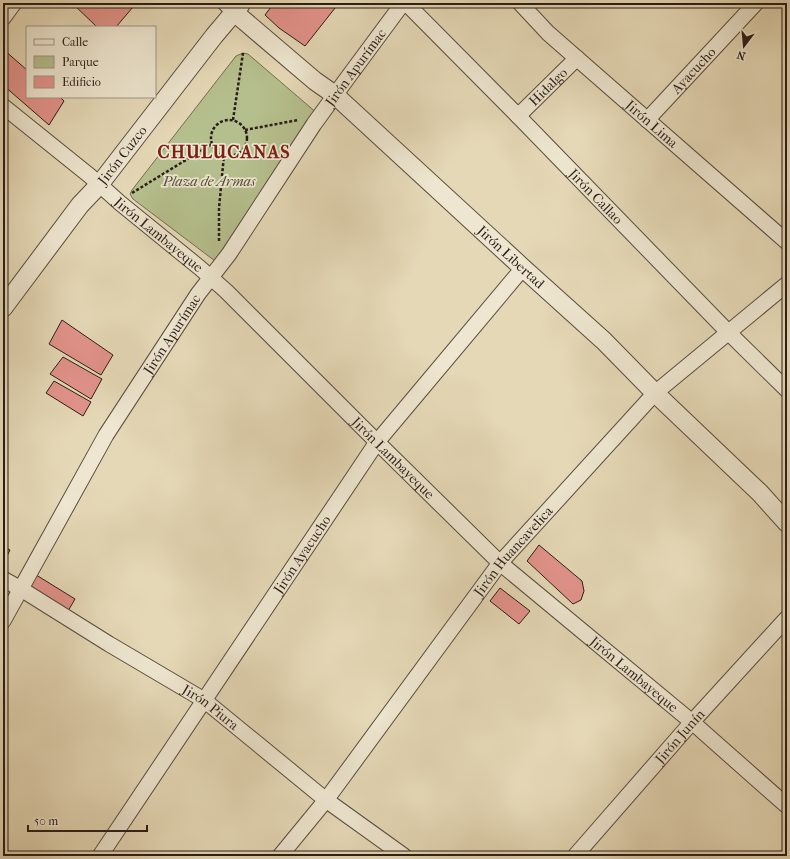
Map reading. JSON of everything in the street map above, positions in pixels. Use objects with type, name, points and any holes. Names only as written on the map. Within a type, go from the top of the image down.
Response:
[{"type":"street","points":[[3,18],[14,3]]},
{"type":"street","name":"Jirón Apurímac","points":[[3,621],[106,435],[198,294],[229,254],[314,124],[404,3]]},
{"type":"street","name":"Jirón Callao","points":[[404,3],[518,116],[728,332],[787,390]]},
{"type":"street","name":"Ayacucho","points":[[647,120],[756,3]]},
{"type":"street","name":"Jirón Libertad","points":[[234,6],[315,81],[335,95],[604,341],[655,393],[760,493],[787,523]]},
{"type":"street","name":"Jirón Cuzco","points":[[3,308],[80,204],[99,185],[214,36],[234,6]]},
{"type":"street","name":"Jirón Lima","points":[[528,6],[548,33],[787,242]]},
{"type":"street","name":"Hidalgo","points":[[518,116],[577,58]]},
{"type":"street","name":"Jirón Lambayeque","points":[[3,106],[226,291],[500,563],[692,722],[787,806]]},
{"type":"street","name":"Jirón Ayacucho","points":[[100,856],[377,442],[523,268]]},
{"type":"street","name":"Jirón Huancavelica","points":[[280,856],[326,800],[500,563],[655,393],[787,284]]},
{"type":"street","name":"Jirón Piura","points":[[3,579],[204,700],[326,800],[404,856]]},
{"type":"street","name":"Jirón Junín","points":[[575,856],[692,722],[787,618]]},
{"type":"path","points":[[233,120],[243,53]]},
{"type":"path","points":[[245,130],[304,119]]},
{"type":"path","points":[[233,120],[240,124],[245,130],[247,140],[243,150],[234,155],[224,155],[217,151],[212,144],[211,135],[215,126],[223,121],[233,120]]},
{"type":"path","points":[[130,194],[212,144]]},
{"type":"path","points":[[219,246],[219,208],[224,155]]},
{"type":"green space","name":"Plaza de Armas","points":[[243,53],[248,54],[318,114],[215,261],[133,199],[130,194],[236,56]]},
{"type":"building","points":[[72,3],[129,3],[133,7],[117,26],[96,26]]},
{"type":"building","points":[[274,3],[339,3],[305,46],[279,28],[265,15]]},
{"type":"building","points":[[4,50],[26,69],[26,98],[61,98],[64,101],[49,125],[3,85]]},
{"type":"building","points":[[62,320],[113,355],[101,375],[49,344]]},
{"type":"building","points":[[63,357],[102,379],[91,399],[50,374]]},
{"type":"building","points":[[54,381],[91,402],[83,416],[46,393]]},
{"type":"building","points":[[539,545],[582,581],[584,591],[581,600],[573,604],[527,561]]},
{"type":"building","points":[[3,546],[10,550],[3,564]]},
{"type":"building","points":[[33,573],[75,599],[68,611],[24,587]]},
{"type":"building","points":[[500,588],[530,611],[519,624],[490,601]]},
{"type":"district","name":"CHULUCANAS","points":[[224,152]]}]
